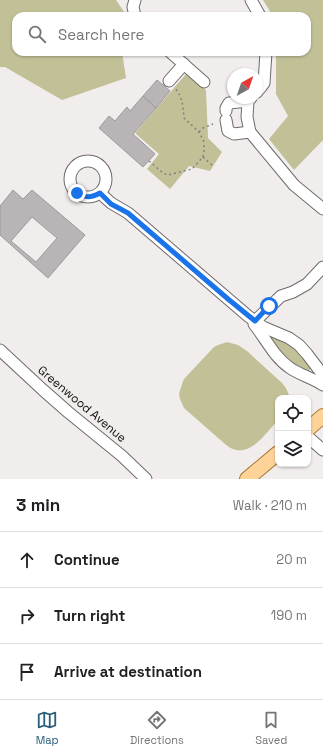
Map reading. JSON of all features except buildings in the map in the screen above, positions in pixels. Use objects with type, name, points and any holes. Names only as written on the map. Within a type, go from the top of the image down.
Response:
[{"type":"main road","points":[[311,426],[323,416]]},
{"type":"main road","points":[[247,479],[275,456]]},
{"type":"street","points":[[134,0],[134,12]]},
{"type":"street","points":[[251,0],[258,12]]},
{"type":"street","points":[[175,56],[204,82]]},
{"type":"street","points":[[263,84],[266,56]]},
{"type":"street","points":[[169,81],[184,64]]},
{"type":"street","points":[[228,104],[226,108],[228,131],[234,134],[250,132]]},
{"type":"street","points":[[249,104],[247,117],[250,132],[294,185],[323,209]]},
{"type":"street","points":[[100,193],[111,204],[128,213],[251,318],[263,327],[289,338],[299,345],[323,375]]},
{"type":"street","points":[[251,318],[281,296],[294,292],[307,284],[323,267]]},
{"type":"street","points":[[251,318],[281,360],[298,373],[316,380],[323,385]]},
{"type":"street","name":"Greenwood Avenue","points":[[0,350],[43,390],[122,456],[146,479]]},
{"type":"street","points":[[311,440],[323,450]]},
{"type":"path","points":[[149,161],[163,173],[168,175],[192,170],[203,157],[204,142],[199,132],[184,118],[183,102],[180,94],[169,81]]},
{"type":"path","points":[[199,132],[203,128],[213,124]]},
{"type":"path","points":[[203,157],[213,166]]},
{"type":"shaded area","points":[[0,0],[116,0],[124,12],[12,12],[12,56],[123,56],[126,78],[62,100],[5,67],[0,67]]},
{"type":"shaded area","points":[[263,0],[323,0],[323,140],[294,170],[269,139],[288,116],[276,94],[276,56],[311,56],[311,12],[270,12]]},
{"type":"shaded area","points":[[186,74],[206,90],[208,138],[222,152],[210,171],[189,166],[170,189],[147,169],[159,154],[135,133]]},
{"type":"shaded area","points":[[269,335],[292,343],[312,367],[308,372],[291,364],[269,338]]},
{"type":"shaded area","points":[[227,342],[238,345],[247,351],[282,383],[289,395],[275,395],[275,424],[261,439],[248,449],[233,449],[225,444],[184,408],[180,399],[179,394],[184,379],[214,347]]},
{"type":"route","points":[[77,193],[88,197],[100,193],[111,204],[128,213],[255,321],[269,306]]}]
